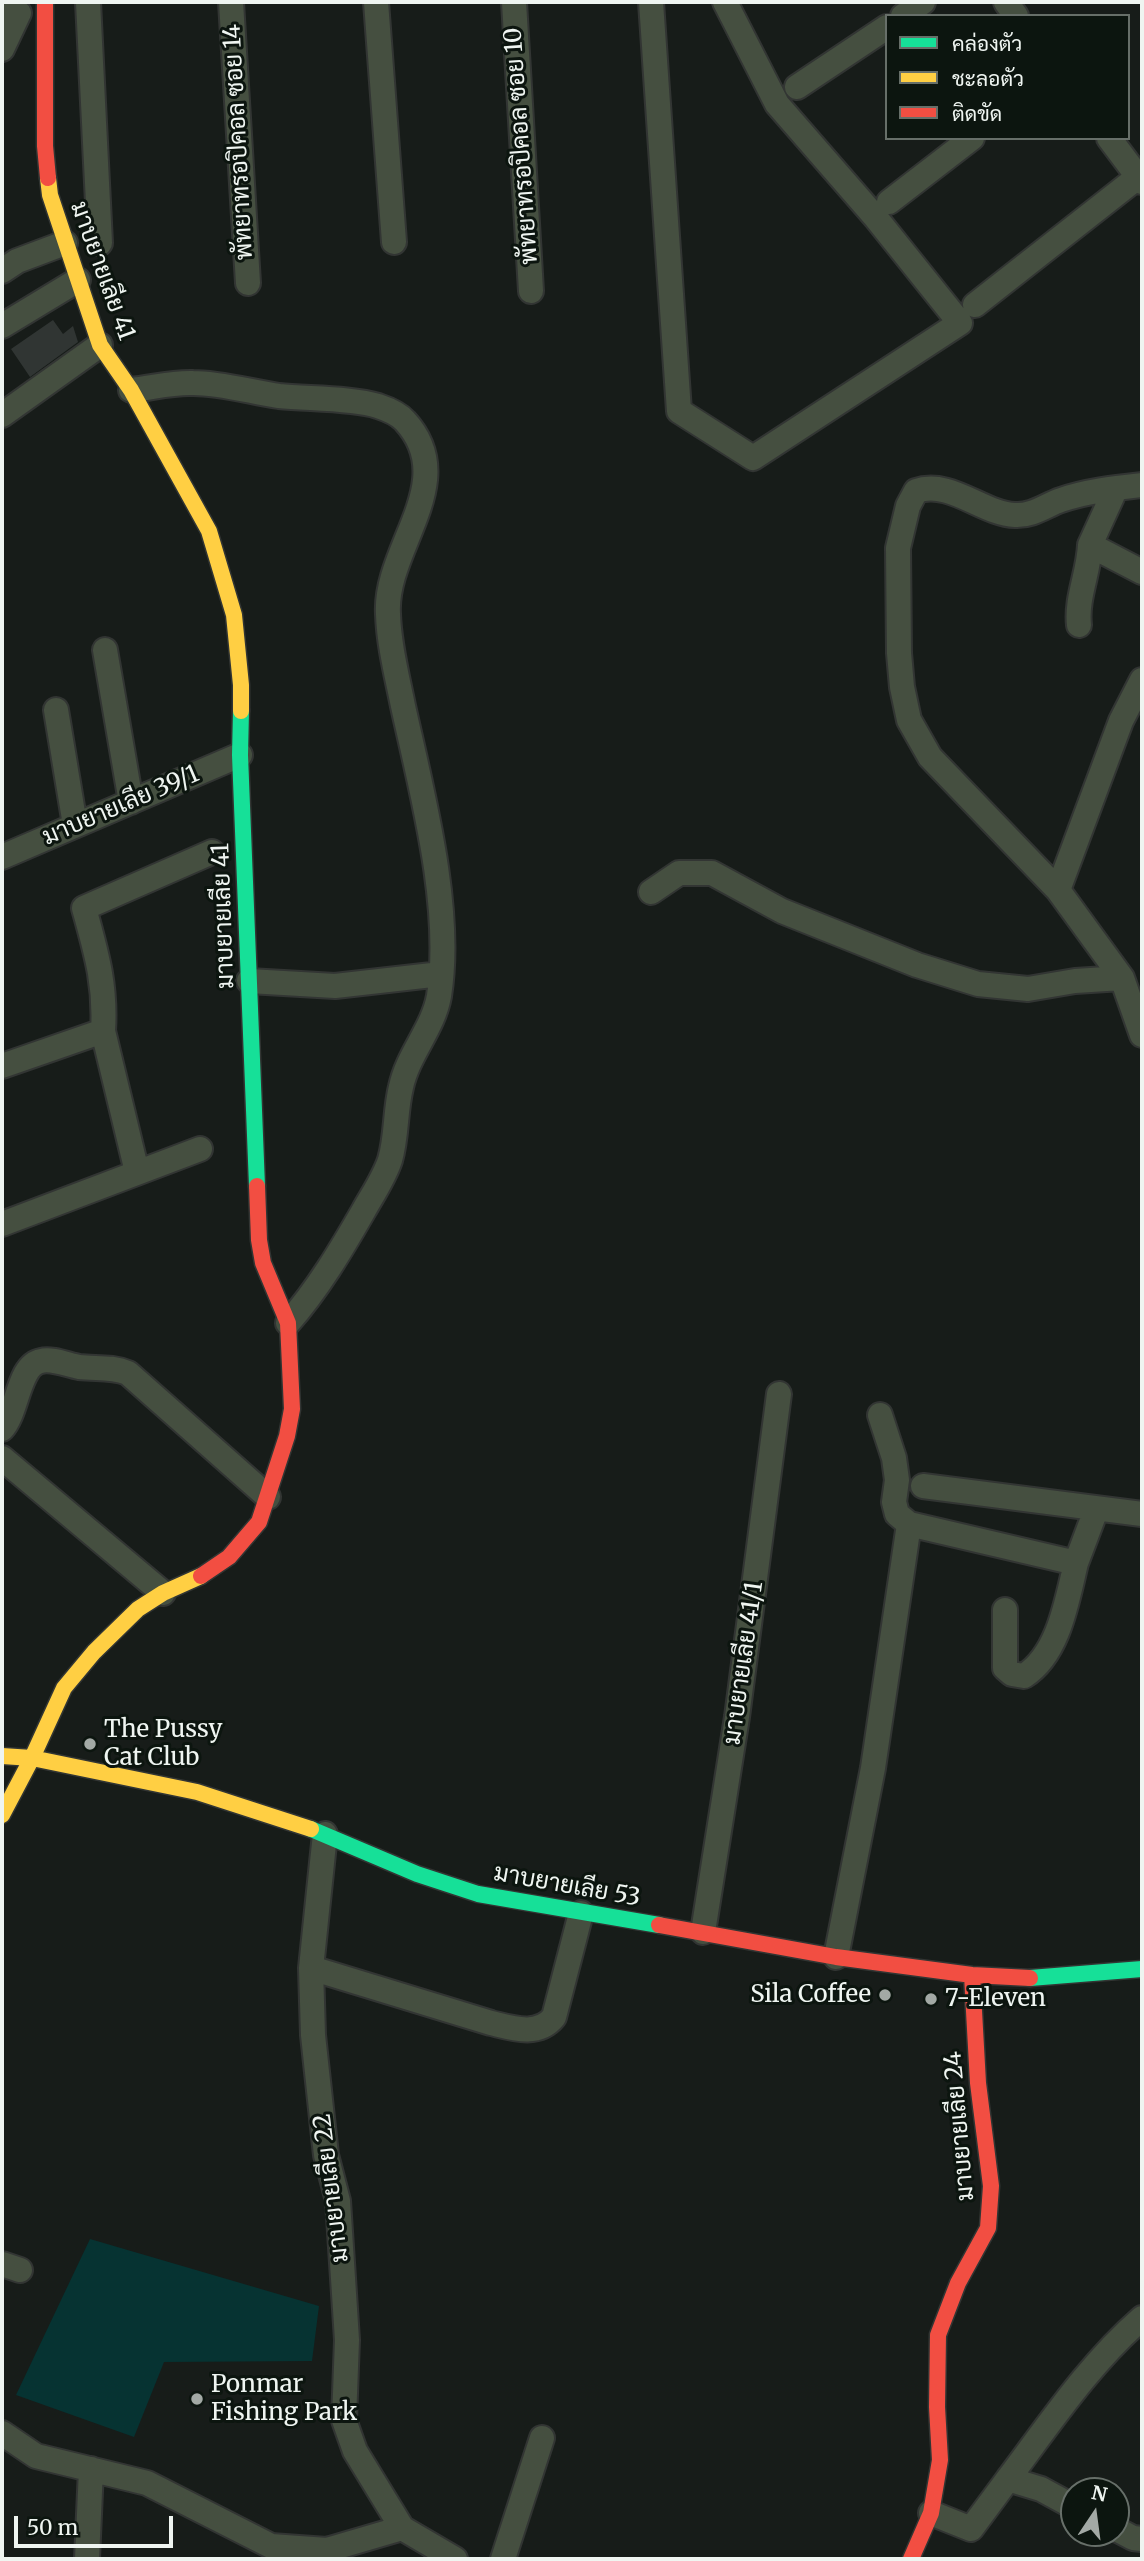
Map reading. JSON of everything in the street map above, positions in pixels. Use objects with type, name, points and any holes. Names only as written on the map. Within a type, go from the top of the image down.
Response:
[{"type":"street","points":[[2,2],[19,13],[2,49]]},
{"type":"street","name":"มาบยายเลีย 41","points":[[2,1815],[64,1688],[138,1609],[163,1593],[205,1574],[229,1557],[259,1522],[287,1436],[292,1409],[288,1323],[263,1263],[259,1240],[240,755],[241,685],[234,615],[209,531],[131,390],[100,345],[50,195],[45,146],[45,2]]},
{"type":"street","points":[[88,2],[100,243]]},
{"type":"street","name":"พัทยาทรอปิคอล ซอย 14","points":[[231,2],[248,283]]},
{"type":"street","points":[[376,2],[394,242]]},
{"type":"street","name":"พัทยาทรอปิคอล ซอย 10","points":[[513,2],[531,291]]},
{"type":"street","points":[[651,2],[679,411],[753,458],[960,323],[876,218],[777,104],[725,2]]},
{"type":"street","points":[[906,14],[923,2]]},
{"type":"street","points":[[797,88],[885,28]]},
{"type":"street","points":[[889,202],[969,140]]},
{"type":"street","points":[[975,305],[1140,180],[1110,140]]},
{"type":"street","points":[[2,271],[16,261],[65,243]]},
{"type":"street","points":[[2,326],[78,280]]},
{"type":"street","points":[[2,415],[100,345]]},
{"type":"street","points":[[131,390],[193,383],[378,406],[403,418],[418,438],[425,457],[426,486],[391,587],[387,612],[393,656],[433,850],[440,912],[441,974],[438,999],[426,1034],[404,1072],[397,1103],[395,1142],[389,1163],[352,1231],[310,1298],[288,1323]]},
{"type":"street","points":[[1142,485],[1061,500],[1030,514],[1013,516],[954,494],[924,488],[916,491],[908,506],[898,548],[899,653],[909,720],[930,757],[1058,890],[1122,978],[1142,1035]]},
{"type":"street","points":[[1079,625],[1077,612],[1090,565],[1092,536],[1116,488]]},
{"type":"street","points":[[1090,545],[1142,572]]},
{"type":"street","points":[[105,650],[131,802]]},
{"type":"street","points":[[1058,890],[1121,721],[1142,680]]},
{"type":"street","points":[[56,710],[75,825]]},
{"type":"street","name":"มาบยายเลีย 39/1","points":[[3,850],[75,825],[240,755]]},
{"type":"street","points":[[137,1172],[103,1031],[102,972],[84,908],[212,852]]},
{"type":"street","points":[[651,892],[678,873],[712,873],[782,911],[917,965],[978,984],[1028,989],[1075,981],[1122,978]]},
{"type":"street","points":[[249,981],[335,986],[441,974]]},
{"type":"street","points":[[2,1066],[103,1031]]},
{"type":"street","points":[[2,1224],[200,1149]]},
{"type":"street","points":[[2,1429],[13,1411],[26,1372],[32,1365],[43,1360],[82,1368],[119,1369],[128,1373],[268,1497]]},
{"type":"street","name":"มาบยายเลีย 41/1","points":[[703,1932],[737,1717],[779,1394]]},
{"type":"street","points":[[880,1415],[894,1458],[897,1480],[894,1502],[897,1514],[908,1524],[1076,1563]]},
{"type":"street","points":[[2,1458],[163,1593]]},
{"type":"street","points":[[923,1486],[1142,1514]]},
{"type":"street","points":[[1005,1610],[1005,1668],[1012,1674],[1024,1676],[1039,1663],[1054,1637],[1076,1563],[1097,1510]]},
{"type":"street","points":[[835,1957],[873,1768],[908,1524]]},
{"type":"street","name":"มาบยายเลีย 53","points":[[2,1756],[32,1758],[197,1792],[325,1834],[417,1874],[478,1894],[835,1957],[972,1975],[1028,1978],[1142,1969]]},
{"type":"street","name":"มาบยายเลีย 22","points":[[325,1834],[311,1968],[313,2035],[326,2155],[338,2201],[346,2340],[344,2420],[355,2451],[402,2528]]},
{"type":"street","points":[[311,1968],[491,2023],[520,2030],[538,2029],[549,2024],[554,2018],[581,1913]]},
{"type":"street","name":"มาบยายเลีย 24","points":[[911,2559],[931,2513],[940,2460],[937,2407],[938,2335],[958,2283],[988,2228],[991,2186],[978,2083],[972,1975]]},
{"type":"street","points":[[931,2513],[971,2529],[1095,2366],[1118,2339],[1142,2318]]},
{"type":"street","points":[[2,2434],[36,2456],[147,2483],[271,2546],[309,2554],[402,2528],[455,2559]]},
{"type":"street","points":[[503,2559],[542,2438]]},
{"type":"street","points":[[87,2559],[91,2469]]},
{"type":"street","points":[[1008,2479],[1041,2489],[1060,2499]]},
{"type":"water","points":[[90,2239],[319,2306],[312,2361],[164,2362],[134,2437],[16,2395]]},
{"type":"building","points":[[53,320],[63,334],[73,326],[78,342],[30,377],[11,349]]},
{"type":"traffic: fast","points":[[241,711],[240,755],[257,1186]]},
{"type":"traffic: fast","points":[[311,1829],[417,1874],[478,1894],[659,1925]]},
{"type":"traffic: fast","points":[[1030,1978],[1142,1969]]},
{"type":"traffic: slow","points":[[48,178],[50,195],[100,345],[131,390],[209,531],[234,615],[241,711]]},
{"type":"traffic: slow","points":[[2,1815],[64,1688],[94,1652],[138,1609],[163,1593],[201,1576]]},
{"type":"traffic: slow","points":[[2,1756],[32,1758],[197,1792],[311,1829]]},
{"type":"traffic: jam","points":[[45,2],[45,146],[48,178]]},
{"type":"traffic: jam","points":[[201,1576],[229,1557],[259,1522],[287,1436],[292,1409],[288,1323],[263,1263],[259,1240],[257,1186]]},
{"type":"traffic: jam","points":[[659,1925],[836,1957],[972,1975],[1030,1978]]},
{"type":"traffic: jam","points":[[911,2559],[931,2513],[940,2460],[937,2407],[938,2335],[958,2283],[988,2228],[991,2186],[978,2083],[972,1975]]},
{"type":"place","name":"The Pussy Cat Club","points":[[90,1744]]},
{"type":"place","name":"Sila Coffee","points":[[885,1995]]},
{"type":"place","name":"7-Eleven","points":[[931,1999]]},
{"type":"place","name":"Ponmar Fishing Park","points":[[197,2399]]}]
